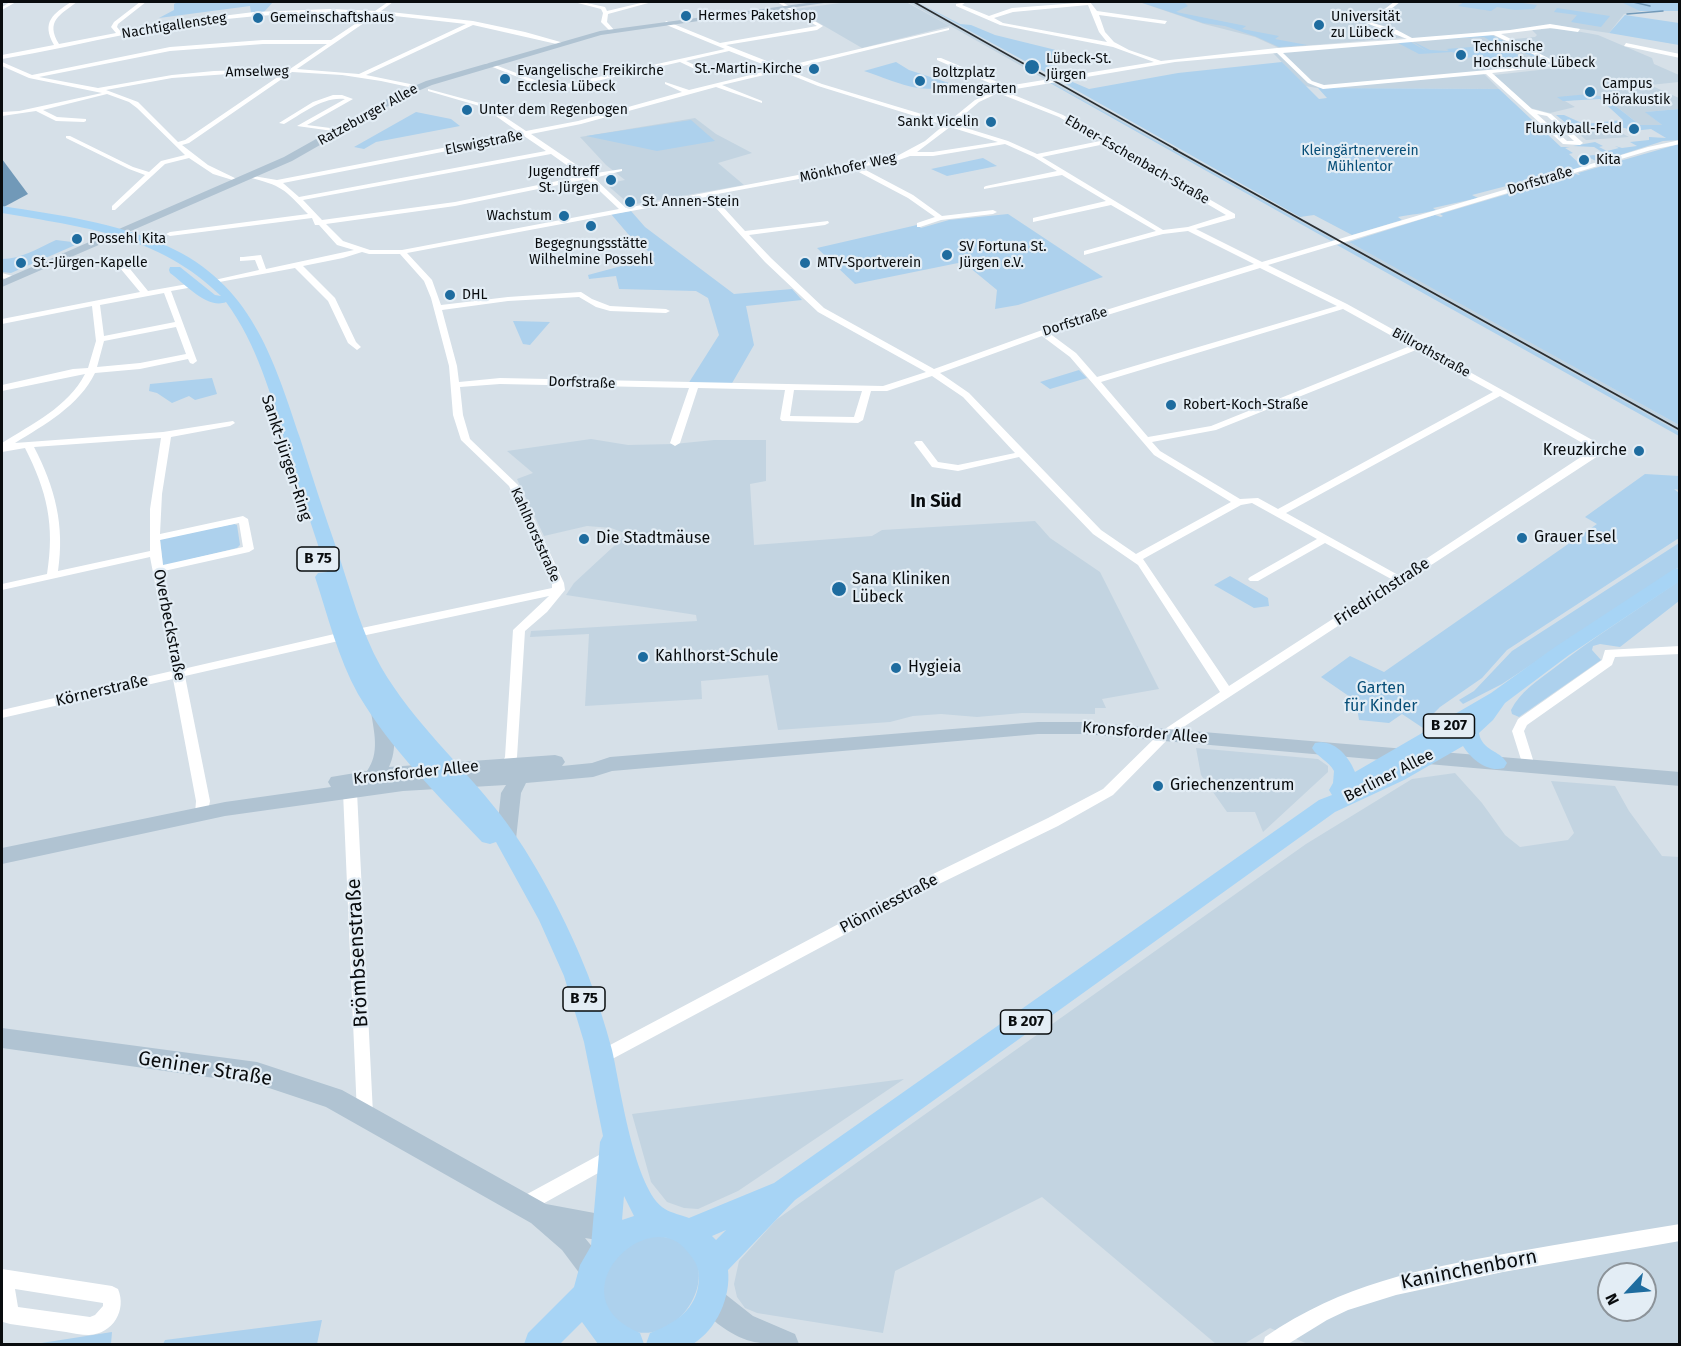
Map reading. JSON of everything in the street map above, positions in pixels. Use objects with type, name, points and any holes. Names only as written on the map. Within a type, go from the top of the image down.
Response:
[{"type":"main road","name":"Ratzeburger Allee","points":[[5,280],[108,232],[237,182],[288,159],[418,87],[488,64],[612,31],[826,2]]},
{"type":"main road","points":[[2,212],[37,211],[108,232],[161,242],[192,257],[208,272],[205,280]]},
{"type":"main road","name":"B 75","points":[[2,212],[108,232]]},
{"type":"main road","name":"Sankt-Jürgen-Ring","points":[[108,232],[164,255],[205,280],[239,310],[267,364],[368,692],[380,712],[442,775],[489,816],[506,839],[569,957],[592,1021],[601,1058],[614,1143],[604,1254]]},
{"type":"main road","name":"Sankt-Jürgen-Ring","points":[[205,280],[211,298],[220,300],[240,331],[256,367],[350,634],[381,686],[442,775],[528,878]]},
{"type":"main road","name":"B 207","points":[[1498,698],[1562,651],[1680,573]]},
{"type":"main road","name":"Berliner Allee","points":[[1334,798],[1393,776],[1469,732],[1491,712],[1498,698]]},
{"type":"main road","name":"Berliner Allee","points":[[1400,754],[1498,698]]},
{"type":"main road","points":[[374,775],[383,764],[385,748],[380,712]]},
{"type":"main road","name":"Kronsforder Allee","points":[[2,856],[225,809],[300,789],[374,775],[592,770],[610,764],[1038,728],[1084,728],[1166,734],[1680,779]]},
{"type":"main road","name":"B 207","points":[[1469,732],[1469,739],[1477,750],[1497,763]]},
{"type":"main road","points":[[1322,748],[1341,763],[1346,773],[1346,782],[1334,798]]},
{"type":"main road","name":"B 207","points":[[712,1265],[785,1191],[1334,798],[1400,754]]},
{"type":"main road","points":[[506,839],[513,771]]},
{"type":"main road","name":"Kronsforder Allee","points":[[225,809],[350,792],[442,775]]},
{"type":"main road","name":"Geniner Straße","points":[[2,1038],[257,1073],[333,1098],[366,1114],[532,1210],[562,1233],[604,1254]]},
{"type":"main road","name":"Sankt-Jürgen-Ring","points":[[614,1143],[638,1196],[646,1210],[660,1224]]},
{"type":"main road","name":"B 207","points":[[689,1233],[785,1191]]},
{"type":"main road","name":"Geniner Straße","points":[[532,1210],[567,1222],[604,1254]]},
{"type":"main road","points":[[539,1344],[604,1254],[649,1224],[680,1228],[689,1233],[699,1241],[712,1265],[714,1277],[710,1300],[701,1317],[672,1344]]},
{"type":"main road","points":[[604,1254],[594,1313],[604,1329],[614,1338],[629,1344]]},
{"type":"main road","points":[[710,1300],[743,1326],[786,1344]]},
{"type":"street","points":[[2,9],[14,2]]},
{"type":"street","points":[[57,46],[50,36],[49,28],[52,20],[74,2]]},
{"type":"street","points":[[120,34],[114,27],[116,23],[143,2]]},
{"type":"street","points":[[299,12],[308,2]]},
{"type":"street","points":[[177,144],[187,142],[391,2]]},
{"type":"street","points":[[577,2],[603,8],[606,13],[604,22],[612,31]]},
{"type":"street","points":[[606,13],[649,2]]},
{"type":"street","points":[[717,45],[818,27],[779,2]]},
{"type":"street","points":[[964,2],[958,5],[987,19],[1017,28],[1114,45],[1159,62]]},
{"type":"street","points":[[987,19],[1012,10],[1089,2],[1097,13],[1103,34],[1114,45]]},
{"type":"street","points":[[1396,2],[1369,23],[1395,30],[1411,39]]},
{"type":"street","name":"Nachtigallensteg","points":[[2,57],[120,34],[240,15],[299,12],[374,13],[473,23],[561,43]]},
{"type":"street","points":[[1097,13],[1165,22]]},
{"type":"street","points":[[358,76],[473,23]]},
{"type":"street","points":[[666,23],[728,50],[855,97],[1006,142],[1064,172],[1158,230]]},
{"type":"street","name":"Mönkhofer Weg","points":[[402,252],[623,209],[856,168],[912,154],[950,125],[981,97],[1006,88],[1159,62],[1277,50],[1494,33],[1550,26],[1578,30]]},
{"type":"street","name":"Elswigstraße","points":[[278,182],[579,123],[688,92],[947,29]]},
{"type":"street","name":"Mönkhofer Weg","points":[[1506,39],[1534,35],[1527,30]]},
{"type":"street","points":[[1277,50],[1314,86],[1323,87],[1559,65],[1494,33]]},
{"type":"street","points":[[34,76],[135,54],[177,48],[263,42],[332,42]]},
{"type":"street","points":[[1626,45],[1680,56]]},
{"type":"street","points":[[488,64],[553,88],[728,50]]},
{"type":"street","points":[[939,59],[1006,88]]},
{"type":"street","points":[[679,60],[699,69]]},
{"type":"street","points":[[3,66],[34,76],[108,93],[131,102],[143,110],[190,156],[215,174],[237,182]]},
{"type":"street","name":"Amselweg","points":[[96,90],[179,76],[242,72],[358,76],[418,87]]},
{"type":"street","points":[[1488,72],[1529,110],[1565,143],[1580,143],[1549,115],[1529,110]]},
{"type":"street","points":[[667,83],[688,92]]},
{"type":"street","points":[[717,86],[760,102]]},
{"type":"street","points":[[430,90],[485,106],[589,177],[623,209]]},
{"type":"street","name":"Ebner-Eschenbach-Straße","points":[[998,90],[1061,116],[1232,216],[1189,229]]},
{"type":"street","points":[[2,114],[37,109],[108,93]]},
{"type":"street","points":[[300,126],[350,99],[339,96],[329,98],[282,123],[300,126],[338,131]]},
{"type":"street","points":[[37,109],[56,119],[84,120]]},
{"type":"street","points":[[69,137],[131,168],[151,175]]},
{"type":"street","points":[[912,154],[933,154],[1006,142]]},
{"type":"street","points":[[1036,156],[1106,142]]},
{"type":"street","name":"Dorfstraße","points":[[456,386],[500,381],[867,390],[894,386],[1043,333],[1259,264],[1650,148],[1680,142]]},
{"type":"street","points":[[298,199],[552,152]]},
{"type":"street","points":[[115,208],[163,162],[190,156]]},
{"type":"street","points":[[856,168],[922,203],[940,218]]},
{"type":"street","points":[[318,223],[455,204],[620,170]]},
{"type":"street","points":[[986,188],[1064,172]]},
{"type":"street","points":[[249,176],[278,182],[286,187],[318,223],[340,243],[378,253],[402,252]]},
{"type":"street","points":[[707,194],[768,260],[821,310],[934,373],[966,394],[1059,496],[1097,532],[1136,558],[1148,572],[1227,693]]},
{"type":"street","points":[[1036,220],[1113,202]]},
{"type":"street","points":[[920,225],[940,218],[993,212]]},
{"type":"street","points":[[170,234],[312,216]]},
{"type":"street","points":[[745,233],[825,223]]},
{"type":"street","points":[[1087,253],[1158,230],[1189,229]]},
{"type":"street","name":"Billrothstraße","points":[[1189,229],[1344,306],[1501,392],[1598,449]]},
{"type":"street","points":[[2,321],[167,291],[205,280],[297,265],[361,250]]},
{"type":"street","name":"Kahlhorststraße","points":[[402,252],[428,280],[438,308],[453,366],[458,415],[466,440],[513,485],[558,583],[559,590],[519,630],[513,771]]},
{"type":"street","points":[[243,259],[258,257],[263,271]]},
{"type":"street","points":[[297,265],[332,300],[352,344],[357,347]]},
{"type":"street","points":[[123,266],[146,294]]},
{"type":"street","points":[[2,388],[94,369],[138,366],[191,358],[167,291]]},
{"type":"street","points":[[438,308],[508,299],[581,294],[594,305],[605,308],[666,311]]},
{"type":"street","points":[[2,448],[69,401],[94,369],[100,339],[96,304]]},
{"type":"street","points":[[1096,380],[1344,306]]},
{"type":"street","points":[[100,339],[180,324]]},
{"type":"street","points":[[1043,333],[1073,355],[1145,440],[1168,461],[1238,502]]},
{"type":"street","points":[[1145,440],[1214,428],[1418,346]]},
{"type":"street","points":[[675,443],[694,386]]},
{"type":"street","points":[[790,388],[785,419],[858,420],[867,390]]},
{"type":"street","points":[[1278,513],[1501,392]]},
{"type":"street","points":[[2,448],[28,444],[166,435],[230,423]]},
{"type":"street","name":"Overbeckstraße","points":[[166,435],[154,538],[155,553],[203,801],[202,814]]},
{"type":"street","points":[[919,443],[935,465],[958,468],[1022,454]]},
{"type":"street","points":[[28,444],[43,472],[55,508],[56,541],[52,576]]},
{"type":"street","name":"Friedrichstraße","points":[[1166,734],[1594,454],[1598,449]]},
{"type":"street","points":[[1136,558],[1238,502],[1254,500],[1400,580]]},
{"type":"street","points":[[154,538],[243,519],[249,549],[158,569]]},
{"type":"street","points":[[1254,579],[1324,539]]},
{"type":"street","points":[[2,587],[155,553]]},
{"type":"street","name":"Körnerstraße","points":[[2,714],[350,634],[559,590]]},
{"type":"street","points":[[1529,765],[1518,731],[1522,722],[1608,662],[1609,653],[1680,650]]},
{"type":"street","name":"Plönniesstraße","points":[[601,1058],[934,880],[1053,822],[1108,792],[1166,734]]},
{"type":"street","name":"Brömbsenstraße","points":[[350,792],[366,1114]]},
{"type":"street","points":[[532,1210],[614,1143]]},
{"type":"street","name":"Kaninchenborn","points":[[1272,1344],[1295,1326],[1340,1302],[1388,1286],[1680,1232]]},
{"type":"street","points":[[3,1278],[112,1294],[112,1310],[101,1322],[90,1326],[10,1315],[3,1278]]},
{"type":"shaded area","points":[[848,2],[906,2],[950,26],[862,48],[795,9]]},
{"type":"shaded area","points":[[908,2],[917,2],[1273,203],[1409,274],[1679,425],[1679,432],[1133,129]]},
{"type":"shaded area","points":[[1139,2],[1627,2],[1647,10],[1624,14],[1609,33],[1554,25],[1493,35],[1504,40],[1535,37],[1537,35],[1532,30],[1559,28],[1598,35],[1652,58],[1654,64],[1679,75],[1679,82],[1650,85],[1679,98],[1679,109],[1646,112],[1662,125],[1640,125],[1604,97],[1565,101],[1575,107],[1550,113],[1530,108],[1494,75],[1566,67],[1562,64],[1482,72],[1499,89],[1317,88],[1305,86],[1273,53],[1412,41],[1408,37],[1279,48],[1255,37],[1204,24]]},
{"type":"shaded area","points":[[695,118],[716,134],[752,153],[718,163],[744,185],[636,204],[628,203],[606,184],[625,180],[606,165],[580,137]]},
{"type":"shaded area","points":[[1571,127],[1612,128],[1629,137],[1586,140]]},
{"type":"shaded area","points":[[2,159],[28,194],[2,208]]},
{"type":"shaded area","name":"Sana Kliniken Lübeck","points":[[591,439],[628,445],[714,440],[766,440],[766,481],[750,484],[754,545],[872,536],[882,530],[1035,521],[1050,538],[1100,572],[1159,689],[1102,699],[1106,708],[1095,708],[1095,714],[1022,713],[977,717],[941,714],[913,716],[890,722],[778,730],[768,675],[701,681],[702,699],[585,706],[589,634],[530,637],[531,631],[697,621],[696,615],[566,595],[574,583],[627,534],[611,528],[587,526],[544,536],[517,479],[533,473],[507,451]]},
{"type":"shaded area","points":[[1196,748],[1318,759],[1328,766],[1328,772],[1263,832],[1255,812],[1227,812],[1201,775]]},
{"type":"shaded area","points":[[1455,773],[1482,803],[1505,835],[1520,847],[1568,840],[1574,833],[1551,781],[1615,786],[1629,811],[1662,856],[1679,857],[1679,1344],[1308,1344],[1270,1328],[1244,1344],[1216,1344],[1042,1197],[895,1271],[883,1333],[757,1313],[745,1308],[737,1297],[734,1284],[739,1261],[776,1220],[1306,844],[1412,779]]},
{"type":"shaded area","points":[[904,1079],[738,1191],[698,1209],[684,1208],[667,1202],[651,1182],[632,1114]]},
{"type":"green space","points":[[178,2],[273,2],[264,12],[251,13],[250,6],[159,18],[174,10],[174,4]]},
{"type":"green space","points":[[917,2],[960,24],[971,25],[995,35],[1064,52],[1082,61],[1048,66],[1065,76],[1054,77]]},
{"type":"green space","points":[[1140,2],[1184,2],[1188,6],[1176,12],[1246,26],[1242,29],[1279,36],[1275,39],[1307,45],[1279,47],[1225,26],[1203,23]]},
{"type":"green space","points":[[1464,2],[1515,2],[1537,5],[1534,9],[1515,10],[1497,7],[1491,11],[1458,6]]},
{"type":"green space","points":[[1621,2],[1679,2],[1679,11],[1640,11]]},
{"type":"green space","points":[[1557,8],[1610,16],[1601,27],[1571,22],[1577,15],[1554,12]]},
{"type":"green space","points":[[1625,15],[1679,23],[1679,45],[1609,33]]},
{"type":"green space","points":[[1491,35],[1549,62],[1513,49],[1509,50],[1524,58],[1495,60],[1510,68],[1496,70],[1479,61],[1490,60],[1483,56],[1465,58],[1452,52],[1419,54],[1396,42],[1409,41],[1428,52],[1412,41],[1430,50],[1447,51],[1449,50],[1446,49],[1497,45],[1484,37],[1421,40]]},
{"type":"green space","name":"Boltzplatz Immengarten","points":[[896,62],[909,70],[958,86],[920,88],[900,84],[864,71]]},
{"type":"green space","name":"Kleingärtnerverein Mühlentor","points":[[1282,62],[1319,99],[1327,98],[1318,88],[1499,89],[1561,147],[1570,147],[1565,148],[1573,153],[1569,154],[1583,167],[1472,195],[1478,198],[1433,208],[1436,210],[1398,217],[1402,220],[1352,235],[1314,215],[1300,217],[1062,82],[1068,80],[1089,89],[1178,73]]},
{"type":"green space","points":[[1050,83],[1052,83],[1334,240],[1331,241]]},
{"type":"green space","points":[[1589,94],[1604,97],[1640,125],[1662,125],[1645,112],[1679,109],[1679,140],[1663,141],[1617,156],[1612,155],[1614,157],[1600,159],[1603,161],[1598,162],[1586,156],[1594,155],[1600,158],[1607,155],[1594,147],[1573,146],[1595,142],[1607,151],[1619,148],[1615,146],[1622,148],[1637,146],[1630,142],[1649,140],[1649,137],[1666,138],[1651,129],[1633,131],[1625,128],[1571,127],[1556,115],[1564,115],[1584,124],[1623,120],[1600,99],[1563,101],[1557,97]]},
{"type":"green space","points":[[416,112],[451,119],[460,126],[376,142],[364,149],[354,147]]},
{"type":"green space","points":[[691,120],[715,141],[657,151],[586,136]]},
{"type":"green space","name":"Kleingärtnerverein Mühlentor","points":[[1679,144],[1679,425],[1349,242],[1435,215],[1441,217],[1443,216],[1440,214],[1575,174],[1580,175],[1578,173]]},
{"type":"green space","points":[[983,158],[997,166],[947,176],[931,169]]},
{"type":"green space","points":[[631,211],[645,227],[734,294],[792,289],[802,300],[746,306],[754,345],[731,385],[688,384],[719,335],[708,298],[696,291],[619,289],[616,276],[589,279],[588,275],[655,257],[628,234],[611,214]]},
{"type":"green space","name":"SV Fortuna St. Jürgen e.V.","points":[[1008,214],[1103,277],[1018,305],[995,309],[997,290],[963,262],[855,284],[817,248],[917,225],[921,228],[949,220]]},
{"type":"green space","points":[[56,240],[80,243],[11,273],[2,272],[2,259],[23,255]]},
{"type":"green space","points":[[1342,244],[1679,432],[1679,436],[1337,245]]},
{"type":"green space","points":[[513,321],[550,322],[530,345],[523,344]]},
{"type":"green space","points":[[1079,370],[1087,378],[1050,389],[1040,382]]},
{"type":"green space","points":[[212,378],[217,394],[195,400],[189,396],[172,403],[157,393],[149,391],[150,384]]},
{"type":"green space","name":"Garten für Kinder","points":[[1645,474],[1679,476],[1679,490],[1674,489],[1679,493],[1679,538],[1507,650],[1482,678],[1440,707],[1423,728],[1402,714],[1389,723],[1359,720],[1356,701],[1321,677],[1350,656],[1384,672],[1597,524],[1585,517]]},
{"type":"green space","points":[[237,525],[240,545],[237,548],[163,566],[160,538]]},
{"type":"green space","points":[[1679,543],[1679,567],[1502,684],[1463,704],[1459,700],[1474,691],[1512,651]]},
{"type":"green space","points":[[1230,576],[1268,598],[1269,606],[1254,608],[1214,585]]},
{"type":"green space","points":[[1679,581],[1679,601],[1620,647],[1600,644],[1593,646],[1592,650],[1601,660],[1519,717],[1512,714],[1511,710],[1515,704],[1535,682]]},
{"type":"green space","points":[[645,1235],[676,1240],[691,1252],[698,1267],[698,1284],[692,1301],[682,1316],[667,1327],[650,1332],[632,1331],[622,1325],[606,1311],[603,1294],[604,1272],[608,1265]]},
{"type":"green space","points":[[322,1320],[317,1344],[163,1344],[165,1340]]},
{"type":"green space","points":[[112,1332],[111,1344],[35,1344]]},
{"type":"waterway","points":[[1633,2],[1650,6]]},
{"type":"waterway","points":[[1627,14],[1663,11]]},
{"type":"railway","points":[[914,2],[1177,150]]},
{"type":"railway","points":[[1174,149],[1680,430]]},
{"type":"place","name":"Hermes Paketshop","points":[[686,16]]},
{"type":"place","name":"Gemeinschaftshaus","points":[[258,18]]},
{"type":"place","name":"Universität zu Lübeck","points":[[1319,25]]},
{"type":"place","name":"Technische Hochschule Lübeck","points":[[1461,55]]},
{"type":"place","name":"Lübeck-St. Jürgen","points":[[1032,67]]},
{"type":"place","name":"St.-Martin-Kirche","points":[[814,69]]},
{"type":"place","name":"Evangelische Freikirche Ecclesia Lübeck","points":[[505,79]]},
{"type":"place","name":"Boltzplatz Immengarten","points":[[920,81]]},
{"type":"place","name":"Campus Hörakustik","points":[[1590,92]]},
{"type":"place","name":"Unter dem Regenbogen","points":[[467,110]]},
{"type":"place","name":"Sankt Vicelin","points":[[991,122]]},
{"type":"place","name":"Flunkyball-Feld","points":[[1634,129]]},
{"type":"place","name":"Kita","points":[[1584,160]]},
{"type":"place","name":"Jugendtreff St. Jürgen","points":[[611,180]]},
{"type":"place","name":"St. Annen-Stein","points":[[630,202]]},
{"type":"place","name":"Wachstum","points":[[564,216]]},
{"type":"place","name":"Begegnungsstätte Wilhelmine Possehl","points":[[591,226]]},
{"type":"place","name":"Possehl Kita","points":[[77,239]]},
{"type":"place","name":"SV Fortuna St. Jürgen e.V.","points":[[947,255]]},
{"type":"place","name":"St.-Jürgen-Kapelle","points":[[21,263]]},
{"type":"place","name":"MTV-Sportverein","points":[[805,263]]},
{"type":"place","name":"DHL","points":[[450,295]]},
{"type":"place","name":"Robert-Koch-Straße","points":[[1171,405]]},
{"type":"place","name":"Kreuzkirche","points":[[1639,451]]},
{"type":"place","name":"Grauer Esel","points":[[1522,538]]},
{"type":"place","name":"Die Stadtmäuse","points":[[584,539]]},
{"type":"place","name":"Sana Kliniken Lübeck","points":[[839,589]]},
{"type":"place","name":"Kahlhorst-Schule","points":[[643,657]]},
{"type":"place","name":"Hygieia","points":[[896,668]]},
{"type":"place","name":"Griechenzentrum","points":[[1158,786]]},
{"type":"district","name":"In Süd","points":[[936,502]]}]
